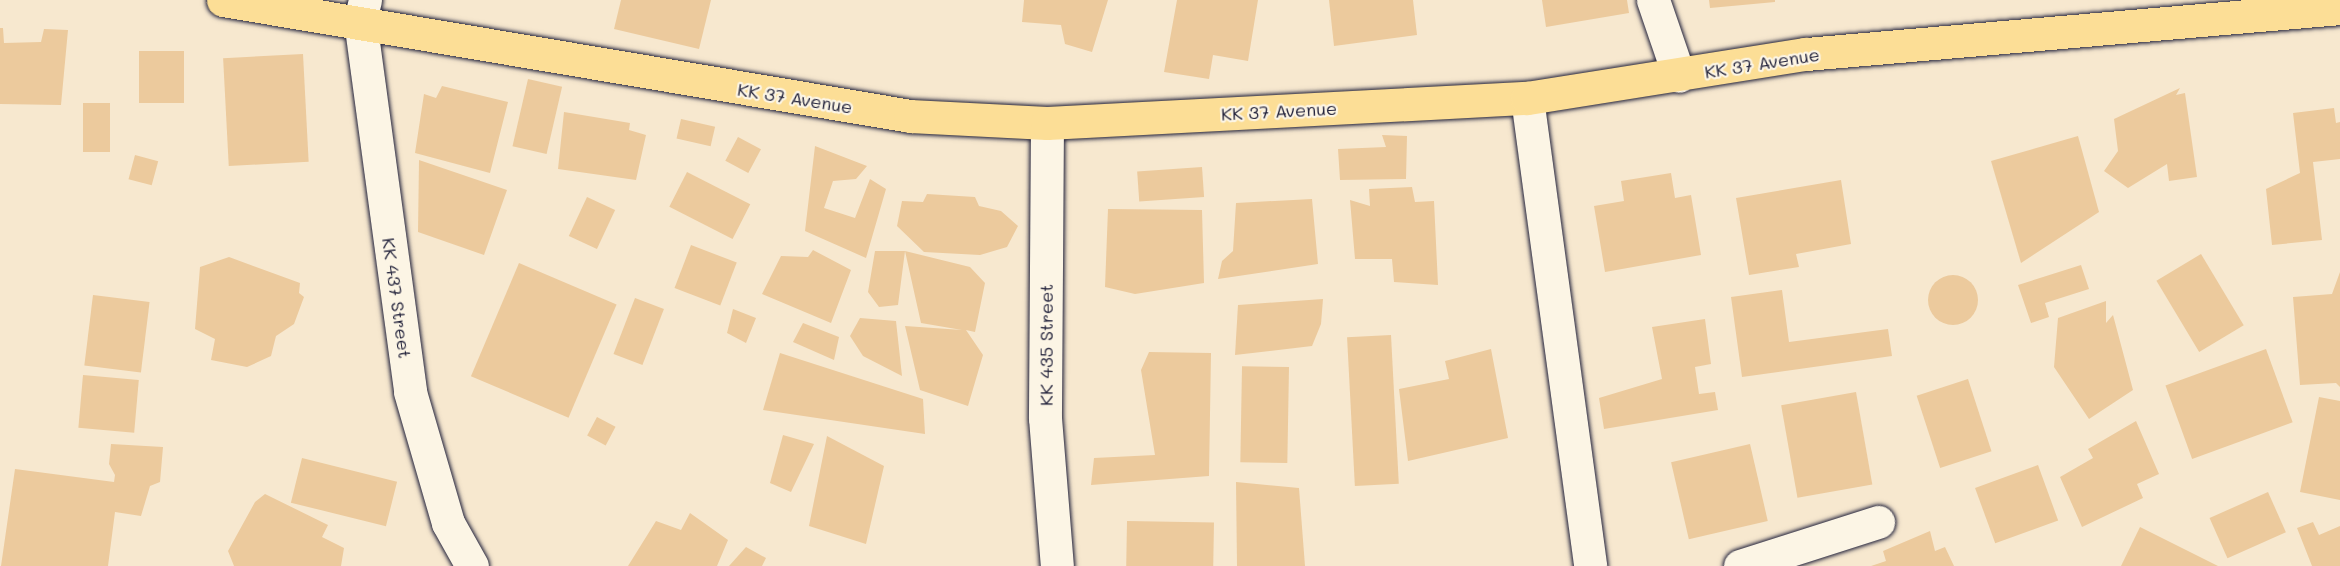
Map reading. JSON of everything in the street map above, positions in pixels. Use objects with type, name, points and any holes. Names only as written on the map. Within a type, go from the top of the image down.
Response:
[{"type":"main road","name":"KK 37 Avenue","points":[[223,0],[363,10],[706,84],[910,116],[1047,123],[1527,98],[1679,76],[1806,54],[2320,6]]},
{"type":"street","points":[[1653,0],[1679,76]]},
{"type":"street","name":"KK 437 Street","points":[[363,10],[410,392],[448,523],[472,566]]},
{"type":"street","points":[[1527,98],[1590,566]]},
{"type":"street","name":"KK 435 Street","points":[[1047,123],[1046,418],[1057,566]]},
{"type":"street","points":[[1740,566],[1878,522]]},
{"type":"building","points":[[621,0],[711,0],[699,49],[614,29]]},
{"type":"building","points":[[1024,0],[1108,0],[1092,52],[1065,44],[1061,25],[1022,22]]},
{"type":"building","points":[[1177,0],[1258,0],[1248,61],[1213,55],[1209,79],[1164,72]]},
{"type":"building","points":[[1329,0],[1413,0],[1417,35],[1334,46]]},
{"type":"building","points":[[1542,0],[1627,0],[1629,13],[1546,27]]},
{"type":"building","points":[[1709,0],[1775,0],[1775,2],[1710,8]]},
{"type":"building","points":[[0,28],[3,28],[4,43],[41,42],[44,29],[68,30],[61,105],[0,104]]},
{"type":"building","points":[[139,51],[184,51],[184,103],[139,103]]},
{"type":"building","points":[[303,54],[309,162],[229,166],[223,58]]},
{"type":"building","points":[[528,79],[562,87],[547,154],[512,146]]},
{"type":"building","points":[[442,86],[508,102],[490,173],[415,153],[424,94],[436,98]]},
{"type":"building","points":[[2180,88],[2176,95],[2185,93],[2197,177],[2169,181],[2167,164],[2128,188],[2104,171],[2118,151],[2114,119]]},
{"type":"building","points":[[83,103],[110,103],[110,152],[83,152]]},
{"type":"building","points":[[2334,108],[2336,123],[2340,122],[2340,159],[2313,162],[2322,240],[2272,245],[2266,189],[2300,173],[2293,113]]},
{"type":"building","points":[[564,112],[630,123],[629,130],[646,135],[636,180],[558,169]]},
{"type":"building","points":[[681,119],[715,127],[711,146],[677,138]]},
{"type":"building","points":[[1382,135],[1407,136],[1406,179],[1340,180],[1338,149],[1386,147]]},
{"type":"building","points":[[2078,136],[2099,212],[2021,263],[1991,161]]},
{"type":"building","points":[[738,137],[761,149],[748,173],[725,161]]},
{"type":"building","points":[[815,146],[867,166],[856,179],[833,181],[824,208],[855,218],[870,179],[886,189],[866,258],[805,231]]},
{"type":"building","points":[[135,155],[158,161],[152,185],[129,179]]},
{"type":"building","points":[[419,160],[507,190],[484,255],[418,232]]},
{"type":"building","points":[[1202,167],[1204,197],[1139,201],[1137,172]]},
{"type":"building","points":[[687,172],[750,204],[733,239],[669,207]]},
{"type":"building","points":[[1671,173],[1675,198],[1691,195],[1701,255],[1605,272],[1594,206],[1624,201],[1621,181]]},
{"type":"building","points":[[1841,180],[1851,244],[1796,254],[1799,267],[1749,275],[1736,198]]},
{"type":"building","points":[[1412,187],[1415,202],[1434,201],[1438,285],[1394,282],[1392,259],[1355,259],[1350,200],[1370,206],[1369,189]]},
{"type":"building","points":[[927,194],[975,197],[979,206],[1001,211],[1018,226],[1007,247],[980,255],[924,252],[897,226],[902,201],[923,202]]},
{"type":"building","points":[[587,197],[615,210],[597,249],[569,236]]},
{"type":"building","points":[[1312,199],[1318,264],[1218,279],[1222,261],[1233,251],[1236,203]]},
{"type":"building","points":[[1108,209],[1202,210],[1204,283],[1135,294],[1105,287]]},
{"type":"building","points":[[691,245],[737,263],[720,306],[675,288]]},
{"type":"building","points":[[813,250],[851,270],[831,323],[762,294],[781,256],[808,257]]},
{"type":"building","points":[[875,251],[905,251],[898,305],[879,307],[868,292]]},
{"type":"building","points":[[905,251],[970,267],[985,283],[975,332],[966,330],[983,355],[968,406],[920,390],[905,326],[962,330],[921,323]]},
{"type":"building","points":[[2201,254],[2244,325],[2199,352],[2156,281]]},
{"type":"building","points":[[229,257],[300,283],[299,293],[304,297],[294,324],[276,336],[271,356],[247,367],[211,360],[215,339],[195,329],[200,267]]},
{"type":"building","points":[[519,263],[617,304],[569,418],[471,376]]},
{"type":"building","points":[[2081,265],[2089,289],[2045,303],[2049,317],[2031,323],[2018,285]]},
{"type":"building","points":[[2340,272],[2340,387],[2336,383],[2300,385],[2293,297],[2332,294]]},
{"type":"building","points":[[1948,275],[1958,275],[1971,282],[1978,295],[1978,305],[1971,318],[1958,325],[1948,325],[1939,321],[1932,314],[1928,305],[1928,295],[1932,286],[1939,279]]},
{"type":"building","points":[[1782,290],[1789,342],[1888,329],[1892,356],[1742,377],[1731,297]]},
{"type":"building","points":[[93,295],[150,302],[141,372],[84,365]]},
{"type":"building","points":[[635,298],[664,309],[642,365],[613,354]]},
{"type":"building","points":[[1323,299],[1321,324],[1312,346],[1235,355],[1238,305]]},
{"type":"building","points":[[2106,301],[2106,323],[2113,315],[2133,390],[2089,419],[2054,367],[2058,318]]},
{"type":"building","points":[[733,309],[756,318],[746,343],[727,333]]},
{"type":"building","points":[[860,318],[896,321],[902,376],[863,356],[850,336]]},
{"type":"building","points":[[1705,319],[1711,364],[1695,367],[1699,394],[1715,392],[1718,410],[1604,429],[1599,398],[1662,379],[1652,327]]},
{"type":"building","points":[[803,323],[839,337],[834,360],[793,342]]},
{"type":"building","points":[[1391,335],[1399,484],[1355,486],[1347,337]]},
{"type":"building","points":[[1491,349],[1508,438],[1408,461],[1399,389],[1449,379],[1445,361]]},
{"type":"building","points":[[2266,349],[2293,422],[2192,459],[2165,386]]},
{"type":"building","points":[[1149,352],[1211,353],[1209,476],[1091,485],[1094,458],[1155,455],[1141,370]]},
{"type":"building","points":[[780,353],[923,399],[925,434],[763,410]]},
{"type":"building","points":[[1242,366],[1289,367],[1287,463],[1240,462]]},
{"type":"building","points":[[83,375],[139,380],[134,433],[78,428]]},
{"type":"building","points":[[1968,379],[1991,451],[1940,468],[1917,396]]},
{"type":"building","points":[[1856,392],[1872,485],[1797,498],[1781,405]]},
{"type":"building","points":[[2319,397],[2340,401],[2340,500],[2300,492]]},
{"type":"building","points":[[597,417],[616,427],[606,445],[587,436]]},
{"type":"building","points":[[2136,421],[2159,474],[2137,484],[2143,498],[2082,527],[2060,477],[2093,458],[2088,449]]},
{"type":"building","points":[[783,435],[814,444],[791,492],[770,483]]},
{"type":"building","points":[[827,436],[884,466],[866,544],[809,526]]},
{"type":"building","points":[[111,444],[163,447],[160,482],[150,486],[141,516],[115,512],[108,566],[1,566],[15,469],[114,482],[115,475],[109,464]]},
{"type":"building","points":[[1750,444],[1768,521],[1689,539],[1671,462]]},
{"type":"building","points":[[302,458],[397,482],[386,526],[291,503]]},
{"type":"building","points":[[2038,465],[2058,520],[1995,543],[1975,488]]},
{"type":"building","points":[[1236,482],[1299,488],[1305,566],[1237,566]]},
{"type":"building","points":[[2268,492],[2286,532],[2227,558],[2210,518]]},
{"type":"building","points":[[265,494],[328,525],[322,537],[344,548],[341,566],[234,566],[228,551],[255,502]]},
{"type":"building","points":[[690,513],[728,540],[717,566],[628,566],[656,521],[681,530]]},
{"type":"building","points":[[1127,521],[1214,523],[1213,566],[1126,566]]},
{"type":"building","points":[[2313,522],[2319,535],[2340,526],[2340,566],[2312,566],[2297,528]]},
{"type":"building","points":[[2140,527],[2218,566],[2121,566]]},
{"type":"building","points":[[1930,531],[1935,551],[1945,547],[1954,566],[1871,566],[1886,561],[1883,551]]},
{"type":"building","points":[[746,547],[766,558],[762,566],[729,566]]}]
